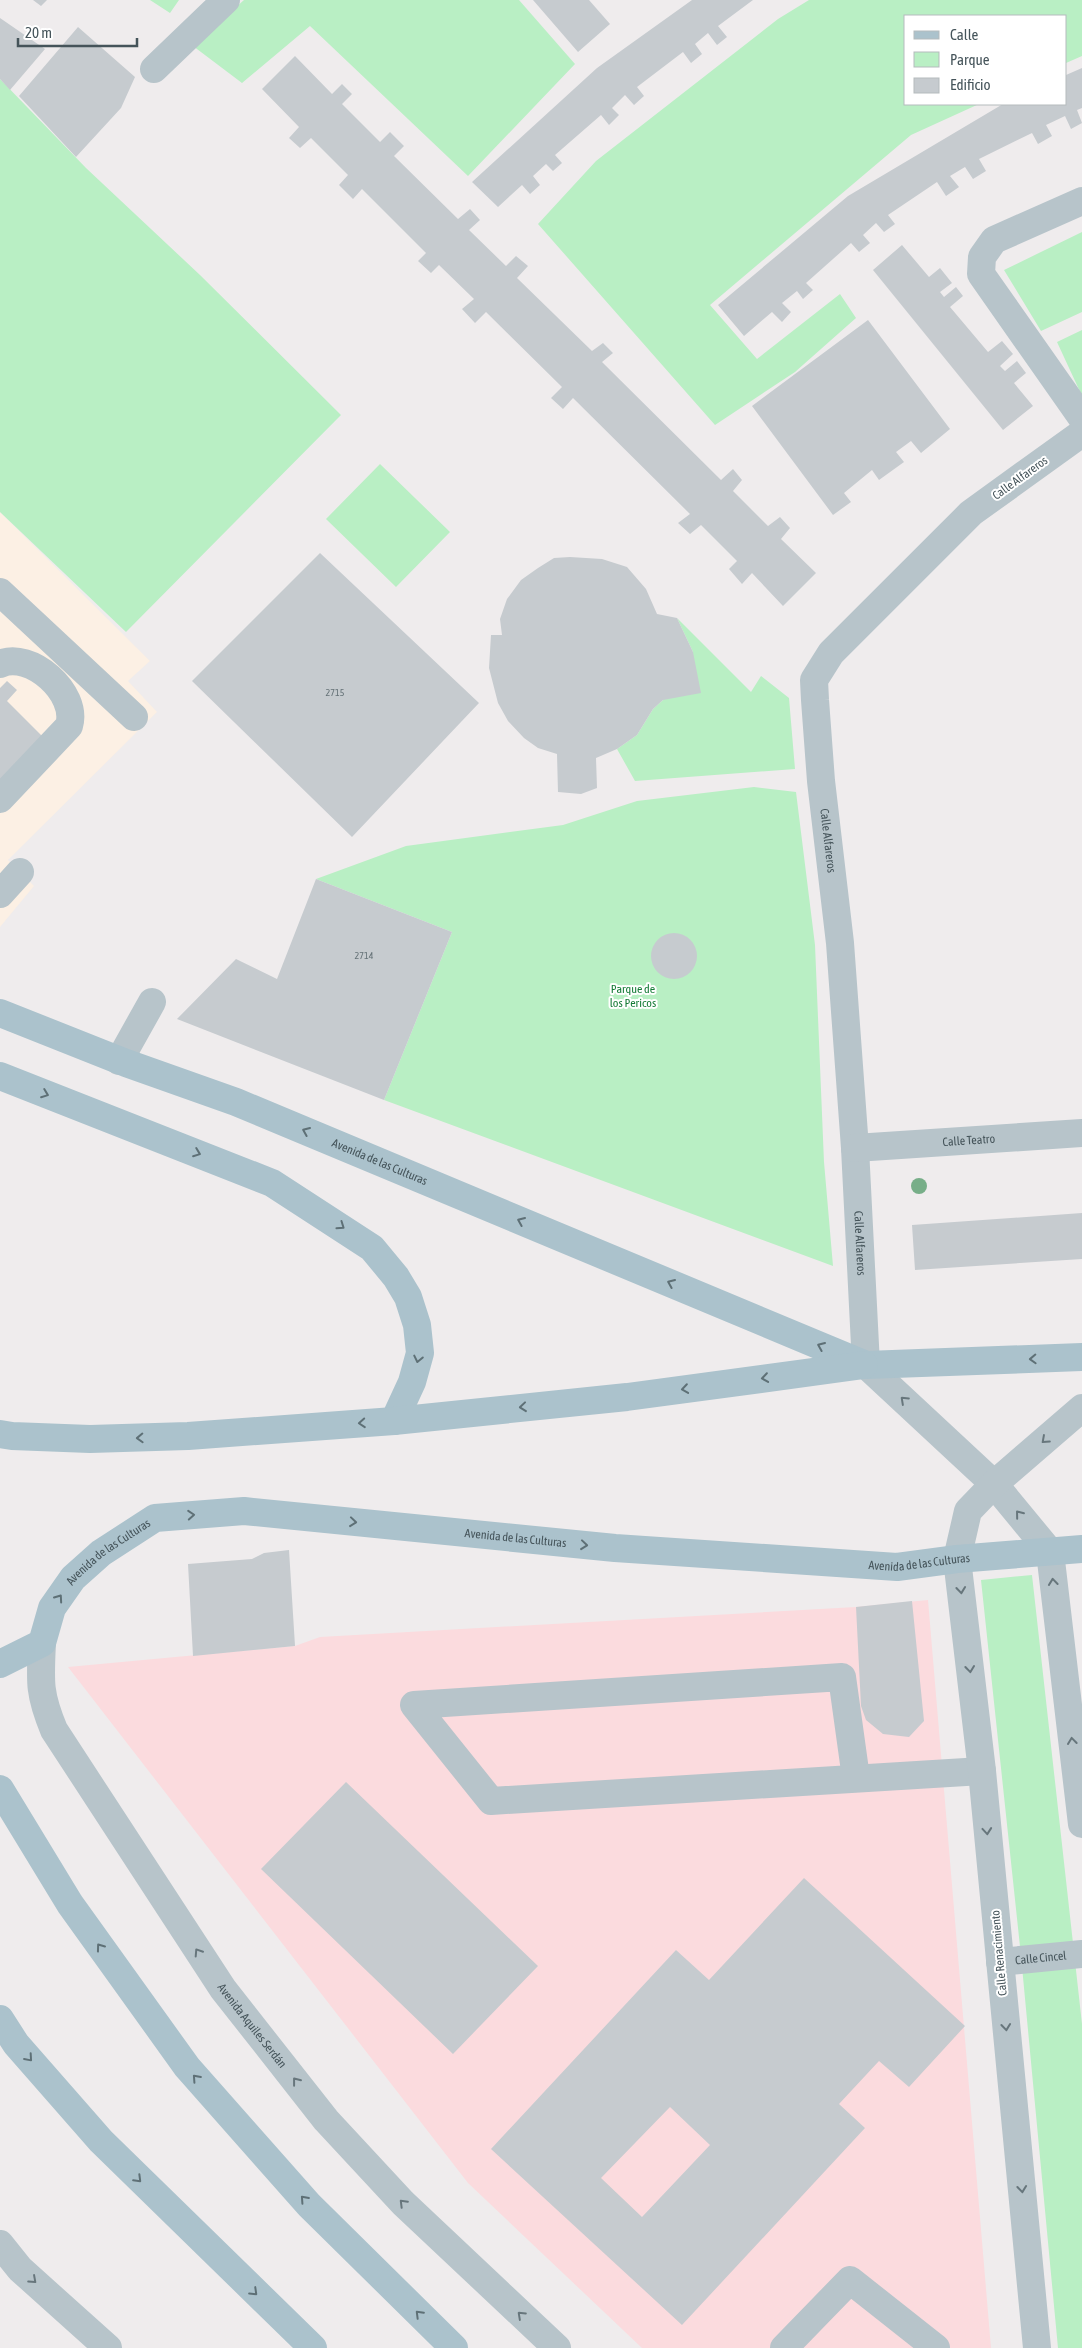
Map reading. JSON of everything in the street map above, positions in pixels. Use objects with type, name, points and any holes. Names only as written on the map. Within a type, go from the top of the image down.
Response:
[{"type":"main road","name":"Avenida de las Culturas","points":[[0,1013],[119,1061],[236,1102],[866,1365],[1082,1357]]},
{"type":"main road","points":[[0,1076],[272,1183],[372,1248],[396,1277],[408,1297],[417,1325],[420,1353],[412,1382],[394,1421]]},
{"type":"main road","points":[[0,1434],[90,1439],[188,1436],[394,1421],[627,1397],[866,1365]]},
{"type":"main road","name":"Avenida de las Culturas","points":[[42,1643],[52,1608],[73,1578],[101,1553],[155,1518],[244,1511],[615,1548],[897,1567],[957,1559],[1082,1549]]},
{"type":"main road","points":[[0,1664],[42,1643]]},
{"type":"main road","points":[[0,1789],[70,1904],[186,2067],[309,2204],[454,2348]]},
{"type":"main road","points":[[0,2019],[16,2044],[101,2142],[313,2348]]},
{"type":"street","points":[[154,69],[226,0]]},
{"type":"street","points":[[1082,201],[994,240],[982,257],[981,274],[1082,418]]},
{"type":"street","name":"Calle Alfareros","points":[[866,1365],[855,1148],[840,943],[821,780],[814,680],[832,653],[971,513],[1082,433]]},
{"type":"street","points":[[0,592],[134,718]]},
{"type":"street","points":[[0,664],[4,662],[27,665],[48,676],[63,692],[71,710],[69,726],[0,799]]},
{"type":"street","points":[[0,894],[20,872]]},
{"type":"street","points":[[119,1061],[152,1002]]},
{"type":"street","name":"Calle Teatro","points":[[855,1148],[1082,1133]]},
{"type":"street","name":"Avenida de las Culturas","points":[[866,1365],[994,1484],[1050,1552]]},
{"type":"street","name":"Calle Renacimiento","points":[[1037,2348],[982,1771],[957,1559],[968,1511],[994,1484],[1082,1408]]},
{"type":"street","points":[[1050,1552],[1082,1824]]},
{"type":"street","name":"Avenida Aquiles Serdán","points":[[42,1643],[40,1684],[44,1706],[54,1730],[223,1988],[326,2120],[402,2203],[557,2348]]},
{"type":"street","points":[[856,1778],[842,1677],[414,1705],[491,1801],[982,1771]]},
{"type":"street","name":"Calle Cincel","points":[[1000,1962],[1082,1954]]},
{"type":"street","points":[[0,2244],[20,2269],[108,2348]]},
{"type":"street","points":[[784,2348],[850,2280],[936,2348]]},
{"type":"shaded area","points":[[0,512],[150,661],[128,681],[157,712],[8,860],[34,886],[0,927]]},
{"type":"shaded area","points":[[928,1600],[991,2348],[642,2348],[468,2183],[68,1667],[295,1646],[320,1637],[856,1607]]},
{"type":"green space","points":[[150,0],[179,0],[170,13]]},
{"type":"green space","points":[[244,0],[519,0],[575,64],[468,176],[310,26],[242,83],[193,46]]},
{"type":"green space","points":[[809,0],[1082,0],[1082,56],[1067,63],[1067,15],[904,15],[904,105],[977,105],[911,135],[710,305],[757,359],[840,294],[856,318],[795,372],[715,425],[538,224],[596,161],[778,19]]},
{"type":"green space","points":[[0,79],[86,168],[200,275],[341,415],[126,632],[0,512]]},
{"type":"green space","points":[[1082,232],[1082,312],[1041,331],[1004,270]]},
{"type":"green space","points":[[1082,330],[1082,396],[1057,342]]},
{"type":"green space","points":[[380,464],[450,532],[396,587],[326,519]]},
{"type":"green space","points":[[677,618],[751,692],[761,676],[789,698],[795,769],[635,781],[617,749],[637,735],[653,709],[663,700],[693,652]]},
{"type":"green space","name":"Parque de los Pericos","points":[[754,787],[796,792],[815,945],[824,1162],[833,1266],[384,1100],[452,932],[316,879],[406,846],[563,825],[637,801]]},
{"type":"green space","points":[[1032,1575],[1082,2024],[1082,2348],[1058,2348],[1021,1956],[981,1580]]},
{"type":"building","points":[[33,0],[47,0],[41,6]]},
{"type":"building","points":[[533,0],[589,0],[610,24],[578,52]]},
{"type":"building","points":[[692,0],[753,0],[718,26],[727,37],[717,45],[708,33],[695,44],[702,54],[691,63],[683,52],[637,87],[644,96],[634,105],[625,95],[612,108],[619,115],[609,125],[601,115],[555,155],[562,163],[553,171],[546,164],[533,176],[540,185],[530,194],[522,185],[498,207],[472,182],[597,68]]},
{"type":"building","points":[[0,18],[45,49],[10,90],[0,79]]},
{"type":"building","points":[[78,27],[135,77],[121,108],[76,157],[19,96]]},
{"type":"building","points":[[295,56],[332,94],[342,84],[352,94],[342,104],[380,142],[390,132],[404,146],[394,156],[458,219],[470,209],[480,220],[469,230],[506,266],[516,256],[528,266],[517,278],[592,351],[603,343],[613,353],[602,362],[721,480],[733,469],[742,480],[733,491],[768,526],[780,517],[790,528],[781,539],[816,573],[783,606],[752,573],[742,584],[729,569],[737,561],[701,525],[690,534],[678,523],[690,514],[573,398],[563,409],[551,398],[562,387],[486,312],[475,323],[462,309],[474,299],[439,265],[431,273],[418,261],[426,253],[362,189],[353,199],[339,185],[348,175],[311,138],[300,148],[289,138],[299,127],[262,89]]},
{"type":"building","points":[[1082,68],[1082,108],[1077,110],[1082,123],[1071,129],[1065,116],[1046,125],[1052,136],[1038,144],[1032,133],[979,159],[986,171],[973,179],[965,167],[950,176],[959,187],[946,196],[937,182],[888,215],[895,224],[884,232],[876,223],[863,235],[870,243],[859,252],[851,243],[806,283],[813,290],[803,299],[797,291],[782,303],[791,312],[782,322],[772,312],[744,336],[718,305],[848,196],[1001,105],[1067,105],[1067,75]]},
{"type":"building","points":[[902,245],[929,277],[940,268],[952,283],[940,292],[944,297],[956,287],[963,296],[950,307],[988,352],[1002,341],[1013,354],[1000,366],[1005,371],[1017,361],[1026,373],[1014,383],[1033,406],[1003,430],[873,270]]},
{"type":"building","points":[[868,320],[950,429],[921,453],[911,441],[896,452],[904,462],[879,480],[872,470],[844,493],[851,502],[833,515],[752,406]]},
{"type":"building","points":[[320,553],[479,703],[352,837],[192,681]]},
{"type":"building","points":[[554,558],[602,559],[627,567],[646,589],[657,614],[677,618],[693,652],[701,693],[663,700],[653,709],[637,735],[617,749],[596,758],[597,788],[581,794],[558,792],[557,754],[538,748],[524,738],[508,721],[498,703],[489,668],[491,635],[502,635],[500,619],[507,599],[521,580],[538,568]]},
{"type":"building","points":[[7,681],[17,690],[7,701],[45,739],[0,785],[0,688]]},
{"type":"building","points":[[316,879],[452,932],[384,1100],[177,1019],[236,959],[277,979]]},
{"type":"building","points":[[669,933],[679,933],[693,943],[697,956],[693,969],[687,975],[679,979],[669,979],[655,969],[651,961],[651,951],[661,937]]},
{"type":"building","points":[[1082,1213],[1082,1259],[915,1270],[912,1225]]},
{"type":"building","points":[[289,1550],[295,1646],[193,1656],[188,1564],[252,1559],[264,1553]]},
{"type":"building","points":[[912,1601],[924,1721],[909,1737],[883,1734],[866,1720],[861,1706],[856,1607]]},
{"type":"building","points":[[346,1782],[538,1966],[453,2054],[261,1869]]},
{"type":"building","points":[[804,1878],[965,2026],[909,2087],[879,2061],[839,2104],[865,2128],[682,2325],[491,2149],[676,1950],[709,1980]],"holes":[[[670,2107],[710,2145],[642,2217],[601,2178]]]}]
